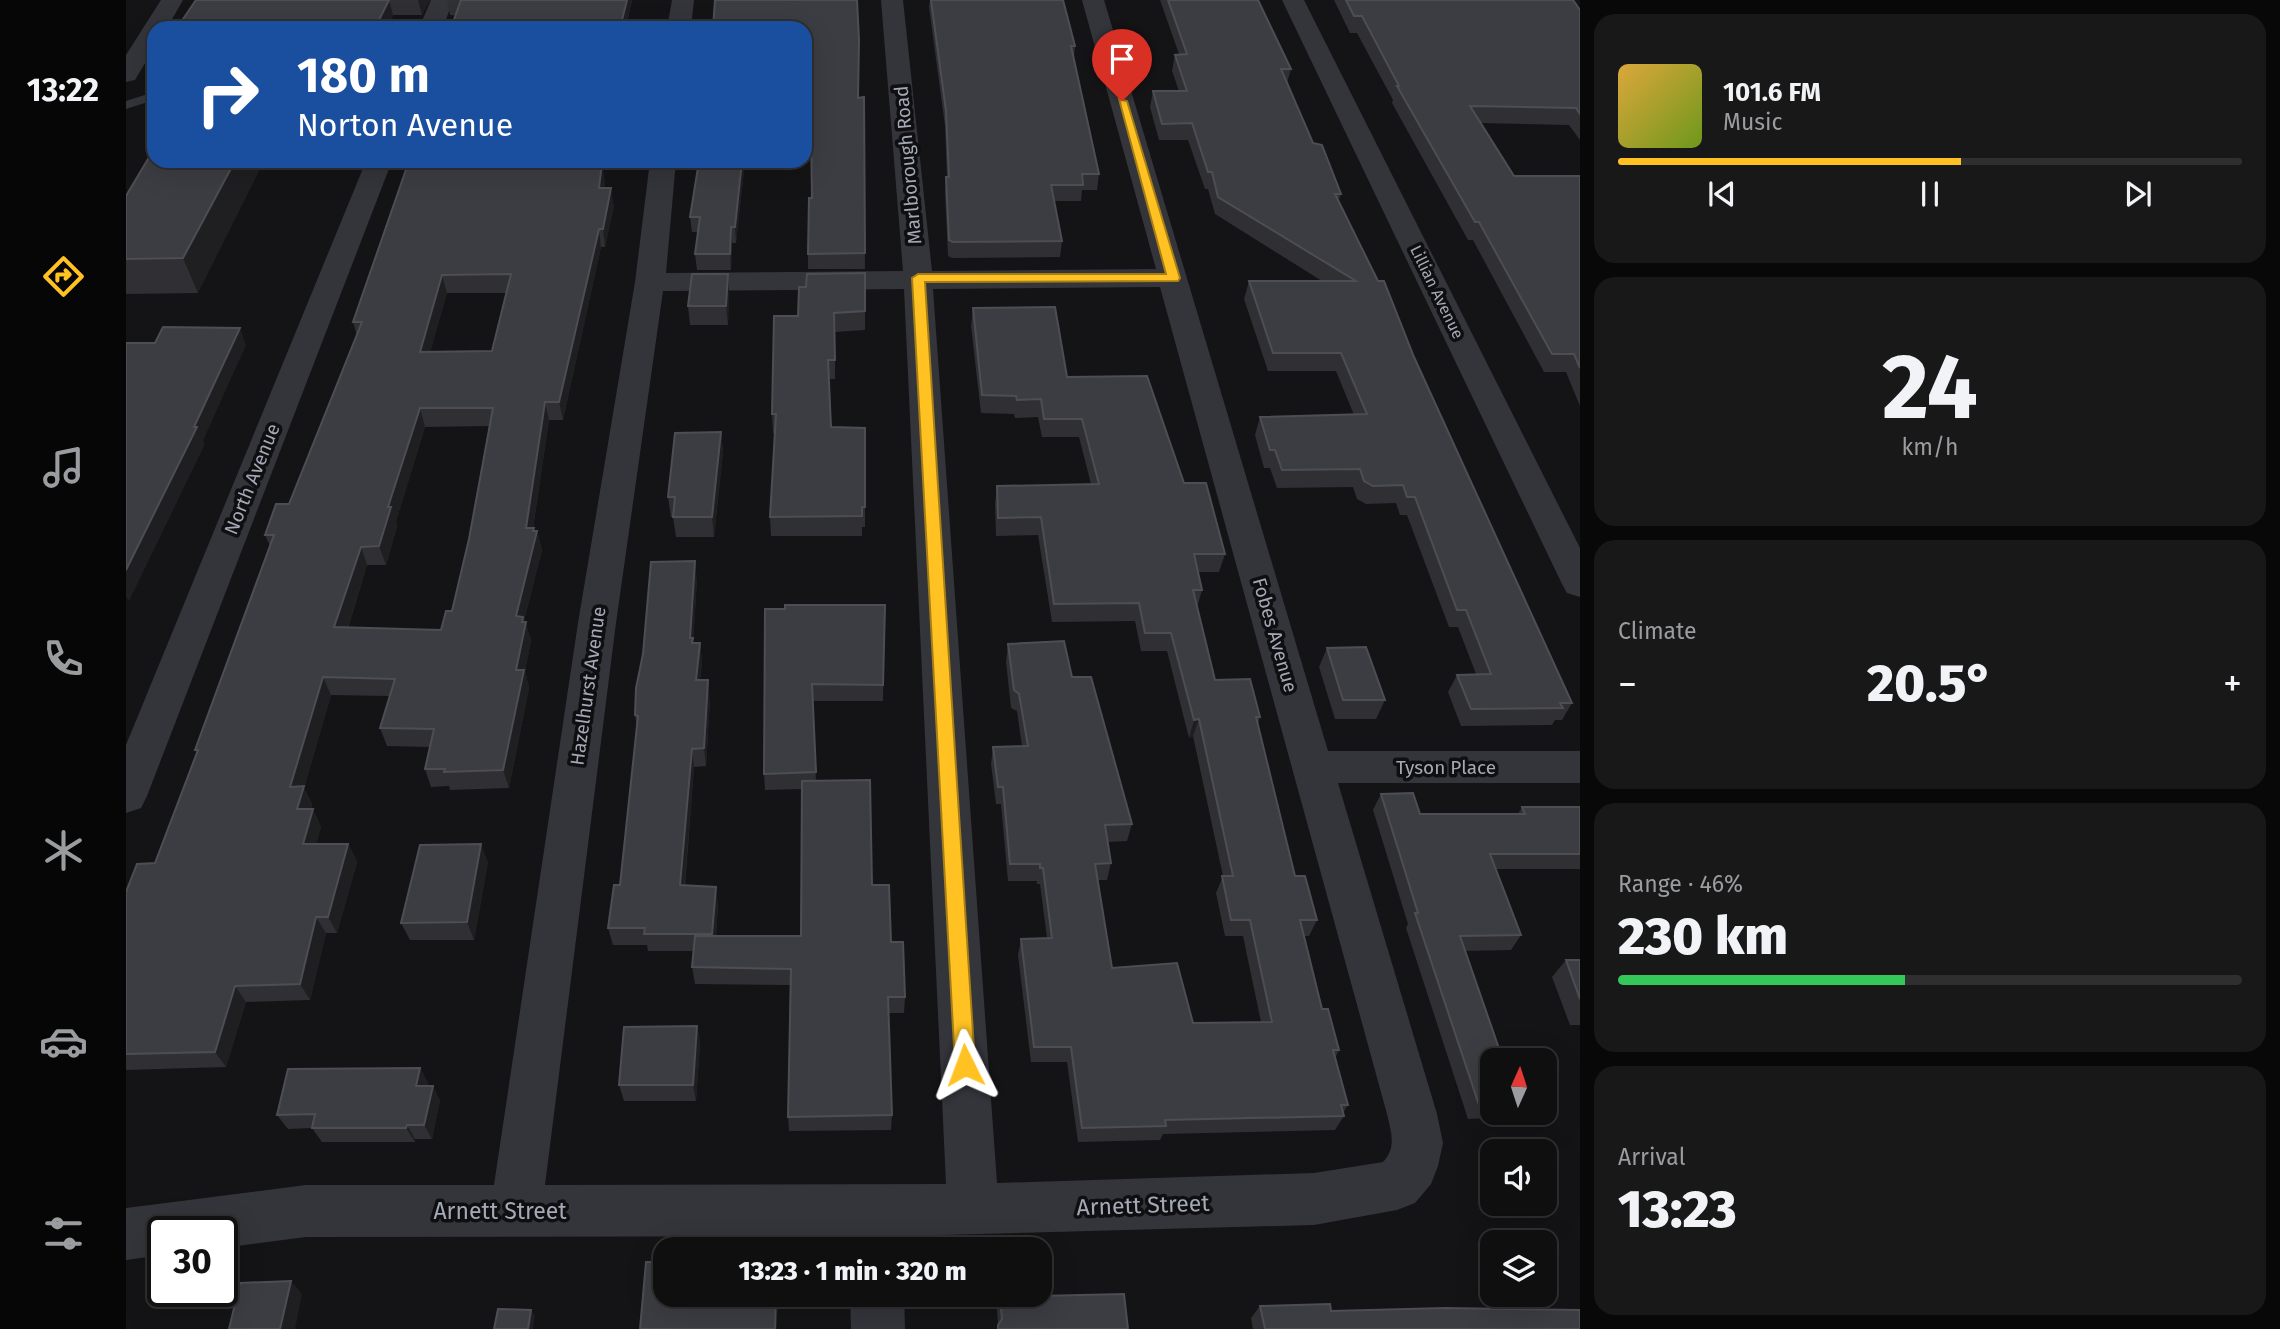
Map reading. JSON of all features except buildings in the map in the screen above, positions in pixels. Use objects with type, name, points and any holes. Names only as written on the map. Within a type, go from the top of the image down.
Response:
[{"type":"street","points":[[159,21],[172,0]]},
{"type":"street","points":[[434,21],[443,0]]},
{"type":"street","points":[[680,21],[683,0]]},
{"type":"street","name":"Marlborough Road","points":[[892,0],[918,278],[973,1210]]},
{"type":"street","name":"Fobes Avenue","points":[[1093,0],[1412,1114],[1418,1143],[1413,1166],[1397,1185],[1314,1199]]},
{"type":"street","name":"Lillian Avenue","points":[[1293,0],[1580,584]]},
{"type":"street","points":[[126,75],[147,40]]},
{"type":"street","name":"North Avenue","points":[[126,796],[376,168]]},
{"type":"street","name":"Hazelhurst Avenue","points":[[516,1212],[597,623],[650,282],[662,168]]},
{"type":"street","points":[[650,282],[1174,278]]},
{"type":"street","name":"Tyson Place","points":[[1313,767],[1580,767]]},
{"type":"street","name":"Arnett Street","points":[[126,1234],[306,1211],[516,1212],[876,1230],[973,1210],[1314,1199]]},
{"type":"street","points":[[877,1307],[878,1329]]},
{"type":"lane","points":[[126,105],[147,98]]},
{"type":"route","points":[[965,1065],[918,278],[1174,278],[1122,101]]}]
